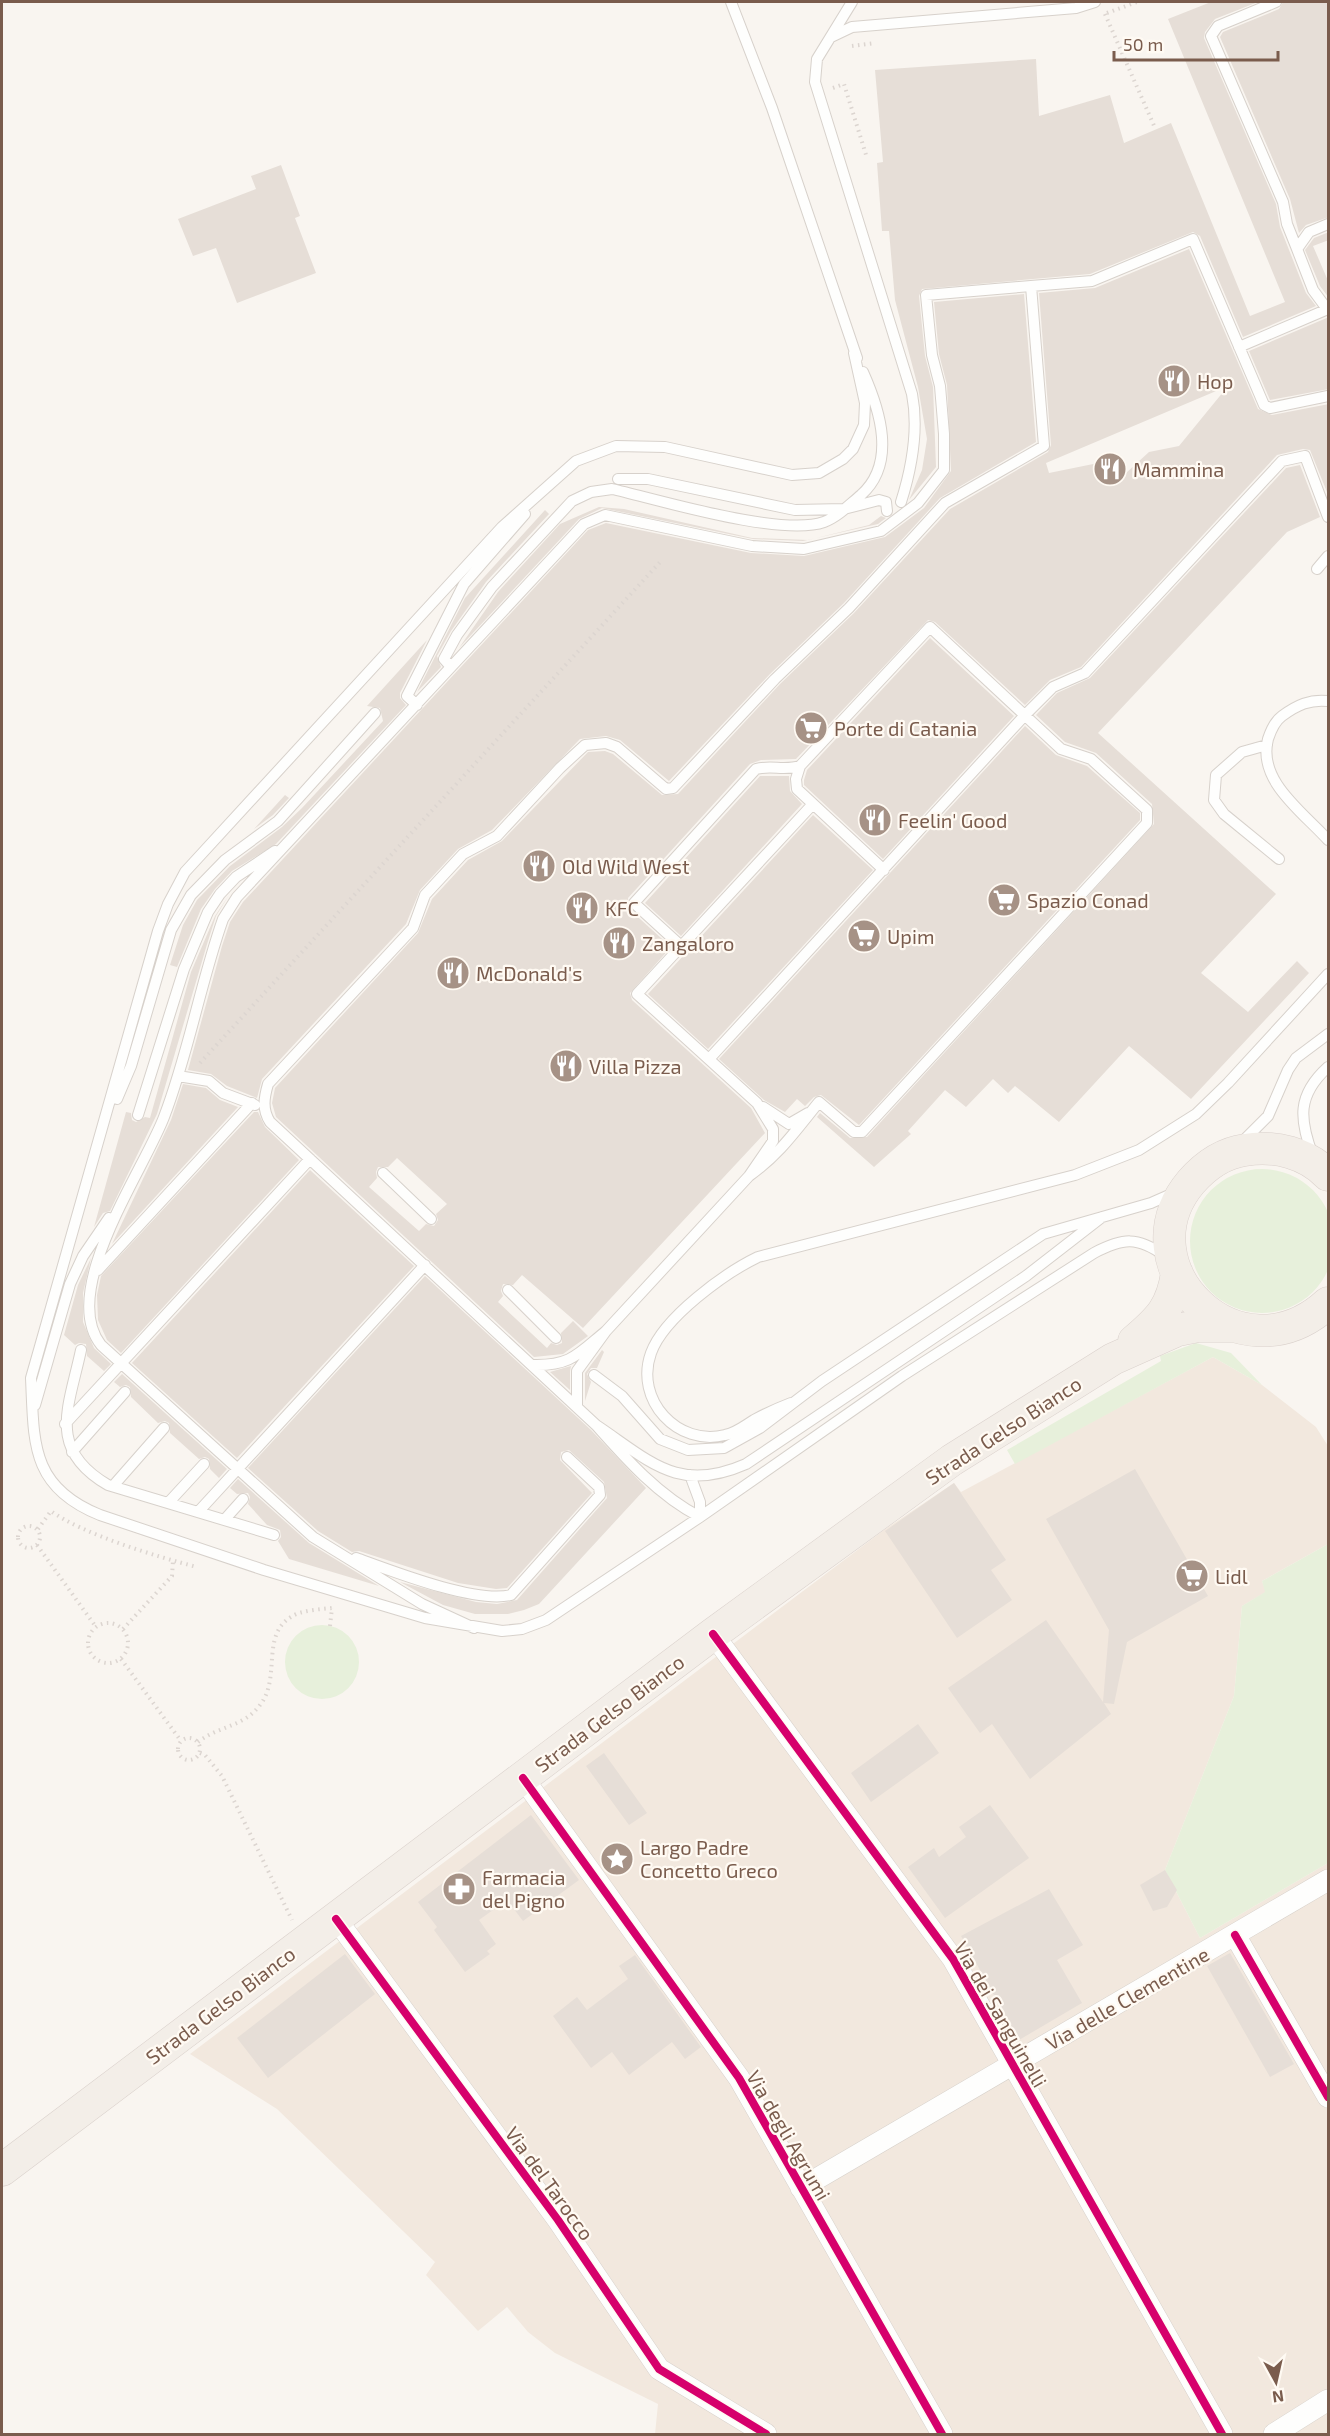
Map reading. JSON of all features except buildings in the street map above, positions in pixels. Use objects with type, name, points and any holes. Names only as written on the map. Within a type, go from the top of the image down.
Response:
[{"type":"main road","points":[[1187,1187],[1198,1174],[1225,1156],[1240,1150],[1272,1148],[1302,1156],[1324,1171]]},
{"type":"main road","name":"Strada Gelso Bianco","points":[[1113,1359],[1159,1320],[1174,1292],[1172,1223],[1187,1187]]},
{"type":"main road","points":[[1175,1267],[1199,1305],[1217,1319],[1232,1326],[1257,1331],[1282,1329],[1308,1319],[1329,1304]]},
{"type":"main road","name":"Strada Gelso Bianco","points":[[2,2170],[713,1634],[952,1460],[1113,1359],[1178,1330],[1198,1326],[1232,1326]]},
{"type":"street","name":"Via dei Sanguinelli","points":[[713,1634],[953,1959],[1222,2434]]},
{"type":"street","name":"Via degli Agrumi","points":[[523,1778],[739,2079],[942,2434]]},
{"type":"street","name":"Via delle Clementine","points":[[801,2188],[1329,1880]]},
{"type":"street","name":"Via del Tarocco","points":[[336,1919],[558,2220],[659,2369],[766,2434]]},
{"type":"street","points":[[1235,1935],[1329,2097]]},
{"type":"street","points":[[1274,2434],[1329,2400]]},
{"type":"lane","points":[[451,667],[444,659],[457,635],[492,587],[572,501],[591,492],[612,489],[758,523],[805,524],[824,522],[844,509],[878,476],[883,450],[875,399],[854,353],[772,108],[731,2]]},
{"type":"lane","points":[[852,2],[826,41],[815,70],[818,96],[916,413],[909,476],[901,502]]},
{"type":"lane","points":[[826,41],[842,30],[852,27],[1076,8],[1095,2]]},
{"type":"lane","points":[[1239,347],[1328,309],[1312,290],[1287,224],[1283,202],[1211,36],[1218,26],[1276,2]]},
{"type":"lane","points":[[1297,249],[1309,232],[1329,224]]},
{"type":"lane","points":[[33,1412],[70,1284],[83,1256],[118,1205],[164,1119],[223,919],[237,897],[417,705],[557,550],[584,524],[599,517],[623,517],[752,546],[804,549],[881,531],[918,503],[944,470],[940,386],[932,356],[926,295],[1092,282],[1193,239],[1264,405],[1270,408],[1329,396]]},
{"type":"lane","points":[[265,1113],[264,1098],[268,1084],[413,928],[425,895],[463,854],[497,836],[560,768],[585,745],[606,743],[617,747],[658,784],[666,789],[673,788],[775,679],[835,622],[945,503],[1044,446],[1031,286]]},
{"type":"lane","points":[[854,353],[865,403],[864,425],[853,449],[831,467],[819,472],[792,475],[665,447],[616,446],[576,461],[502,527],[185,872],[168,904],[158,931],[31,1378],[33,1439],[45,1472],[56,1486],[84,1509],[264,1570],[425,1618],[474,1628],[501,1631],[522,1629],[546,1620],[700,1517],[902,1376],[1094,1253],[1118,1240],[1132,1240],[1154,1248],[1175,1267]]},
{"type":"lane","points":[[709,1059],[1025,715],[1053,687],[1085,673],[1282,460],[1305,456],[1328,516]]},
{"type":"lane","points":[[618,479],[648,479],[795,510],[844,509],[879,500],[886,502],[887,511]]},
{"type":"lane","points":[[417,705],[407,696],[455,599],[464,584],[538,497]]},
{"type":"lane","points":[[1317,569],[1329,556]]},
{"type":"lane","points":[[749,1176],[768,1163],[799,1130],[819,1102],[854,1132],[862,1132],[1147,823],[1147,810],[1091,759],[1061,749],[930,627],[800,766],[796,779],[797,789],[884,870]]},
{"type":"lane","points":[[1329,701],[1316,700],[1296,705],[1277,720],[1267,746],[1266,761],[1280,788],[1329,840]]},
{"type":"lane","points":[[99,1143],[131,1066],[164,948],[179,912],[202,882],[225,860],[278,821],[375,713]]},
{"type":"lane","points":[[1267,746],[1242,752],[1216,775],[1214,800],[1224,814],[1279,859]]},
{"type":"lane","points":[[681,946],[634,903],[756,769],[766,766],[790,769],[800,766]]},
{"type":"lane","points":[[811,1112],[789,1124],[757,1103],[637,994],[812,804]]},
{"type":"lane","points":[[138,1115],[184,969],[208,912],[220,894],[236,877],[288,843]]},
{"type":"lane","points":[[790,1403],[725,1435],[698,1437],[684,1432],[669,1423],[654,1403],[648,1382],[651,1353],[670,1326],[716,1280],[758,1257],[1075,1175],[1139,1150],[1196,1114],[1228,1083],[1329,974]]},
{"type":"lane","points":[[1225,1156],[1254,1133],[1268,1116],[1288,1070],[1296,1059],[1329,1034]]},
{"type":"lane","points":[[1324,1171],[1301,1121],[1303,1106],[1314,1081],[1329,1067]]},
{"type":"lane","points":[[178,1076],[209,1081],[223,1093],[252,1102],[265,1113],[270,1122],[577,1405],[620,1453],[674,1503],[700,1517]]},
{"type":"lane","points":[[94,1275],[252,1102]]},
{"type":"lane","points":[[577,1405],[577,1371],[606,1331],[749,1176],[773,1141],[773,1129],[757,1103]]},
{"type":"lane","points":[[65,1424],[310,1159]]},
{"type":"lane","points":[[383,1173],[431,1219]]},
{"type":"lane","points":[[594,1375],[622,1396],[660,1439],[688,1450],[724,1448],[740,1441],[790,1403],[1043,1234],[1150,1203],[1187,1187]]},
{"type":"lane","points":[[118,1205],[94,1275],[89,1323],[101,1344],[313,1537],[339,1551],[422,1605],[474,1628]]},
{"type":"lane","points":[[596,1425],[662,1470],[690,1475],[714,1475],[746,1464],[1026,1276],[1102,1217]]},
{"type":"lane","points":[[199,1511],[425,1265]]},
{"type":"lane","points":[[508,1290],[556,1338]]},
{"type":"lane","points":[[533,1365],[560,1365],[571,1360],[606,1331]]},
{"type":"lane","points":[[81,1350],[65,1424],[72,1452],[91,1475],[113,1486],[226,1518],[274,1535]]},
{"type":"lane","points":[[72,1452],[125,1392]]},
{"type":"lane","points":[[113,1486],[164,1428]]},
{"type":"lane","points":[[339,1551],[447,1587],[500,1598],[511,1594],[600,1495],[599,1487],[567,1457]]},
{"type":"lane","points":[[169,1502],[204,1464]]},
{"type":"lane","points":[[690,1475],[700,1502],[700,1517]]},
{"type":"lane","points":[[226,1518],[243,1500]]},
{"type":"path","points":[[1096,18],[1137,2]]},
{"type":"path","points":[[1105,14],[1155,128]]},
{"type":"path","points":[[848,46],[884,43]]},
{"type":"path","points":[[826,82],[828,90],[844,84],[867,158]]},
{"type":"path","points":[[200,1062],[662,560]]},
{"type":"path","points":[[33,1525],[38,1529],[41,1534],[37,1545],[24,1547],[19,1542],[20,1529],[33,1525]]},
{"type":"path","points":[[37,1545],[96,1627]]},
{"type":"path","points":[[123,1629],[172,1576],[173,1561]]},
{"type":"path","points":[[198,1742],[209,1733],[234,1727],[261,1704],[269,1690],[271,1643],[278,1628],[299,1613],[332,1608],[340,1604]]},
{"type":"path","points":[[330,1626],[332,1608]]},
{"type":"path","points":[[105,1623],[114,1624],[123,1629],[128,1644],[121,1659],[104,1662],[90,1652],[91,1634],[96,1627],[105,1623]]},
{"type":"path","points":[[121,1659],[181,1741],[178,1754],[189,1761],[200,1753]]},
{"type":"path","points":[[181,1741],[193,1738],[198,1742],[200,1753]]},
{"type":"path","points":[[200,1753],[205,1755],[222,1776],[303,1942]]},
{"type":"shaded area","points":[[1213,1357],[1262,1385],[1316,1427],[1328,1446],[1328,1544],[1262,1581],[1266,1592],[1242,1606],[1234,1696],[1165,1870],[1200,1938],[1328,1863],[1328,2434],[655,2434],[658,2404],[555,2353],[528,2332],[507,2307],[478,2331],[426,2275],[435,2262],[277,2109],[190,2054],[884,1530],[954,1483],[961,1492]]},
{"type":"green space","points":[[1262,1169],[1276,1170],[1290,1175],[1313,1190],[1328,1213],[1333,1227],[1333,1255],[1328,1269],[1313,1292],[1290,1307],[1276,1312],[1262,1313],[1248,1312],[1234,1307],[1211,1292],[1196,1269],[1191,1255],[1190,1241],[1191,1227],[1196,1213],[1211,1190],[1234,1175],[1248,1170]]},
{"type":"green space","points":[[1196,1343],[1231,1353],[1262,1385],[1213,1357],[1015,1464],[1007,1450],[1161,1361],[1160,1356]]},
{"type":"green space","points":[[1328,1544],[1328,1863],[1200,1938],[1165,1870],[1234,1696],[1242,1606],[1265,1592],[1262,1581]]},
{"type":"green space","points":[[322,1625],[336,1628],[348,1636],[356,1648],[359,1662],[356,1676],[348,1688],[336,1696],[322,1699],[308,1696],[296,1688],[288,1676],[285,1662],[288,1648],[296,1636],[308,1628]]},
{"type":"cycle path","points":[[713,1634],[953,1959],[1222,2434]]},
{"type":"cycle path","points":[[523,1778],[739,2078],[942,2434]]},
{"type":"cycle path","points":[[336,1919],[558,2220],[659,2369],[766,2434]]},
{"type":"cycle path","points":[[1235,1935],[1328,2097]]},
{"type":"place","name":"Hop","points":[[1174,381]]},
{"type":"place","name":"Mammina","points":[[1110,469]]},
{"type":"place","name":"Porte di Catania","points":[[811,728]]},
{"type":"place","name":"Feelin' Good","points":[[875,820]]},
{"type":"place","name":"Old Wild West","points":[[539,866]]},
{"type":"place","name":"Spazio Conad","points":[[1004,900]]},
{"type":"place","name":"KFC","points":[[582,908]]},
{"type":"place","name":"Upim","points":[[864,936]]},
{"type":"place","name":"Zangaloro","points":[[619,943]]},
{"type":"place","name":"McDonald's","points":[[453,973]]},
{"type":"place","name":"Villa Pizza","points":[[566,1066]]},
{"type":"place","name":"Lidl","points":[[1192,1576]]},
{"type":"place","name":"Largo Padre Concetto Greco","points":[[617,1859]]},
{"type":"place","name":"Farmacia del Pigno","points":[[459,1889]]}]
